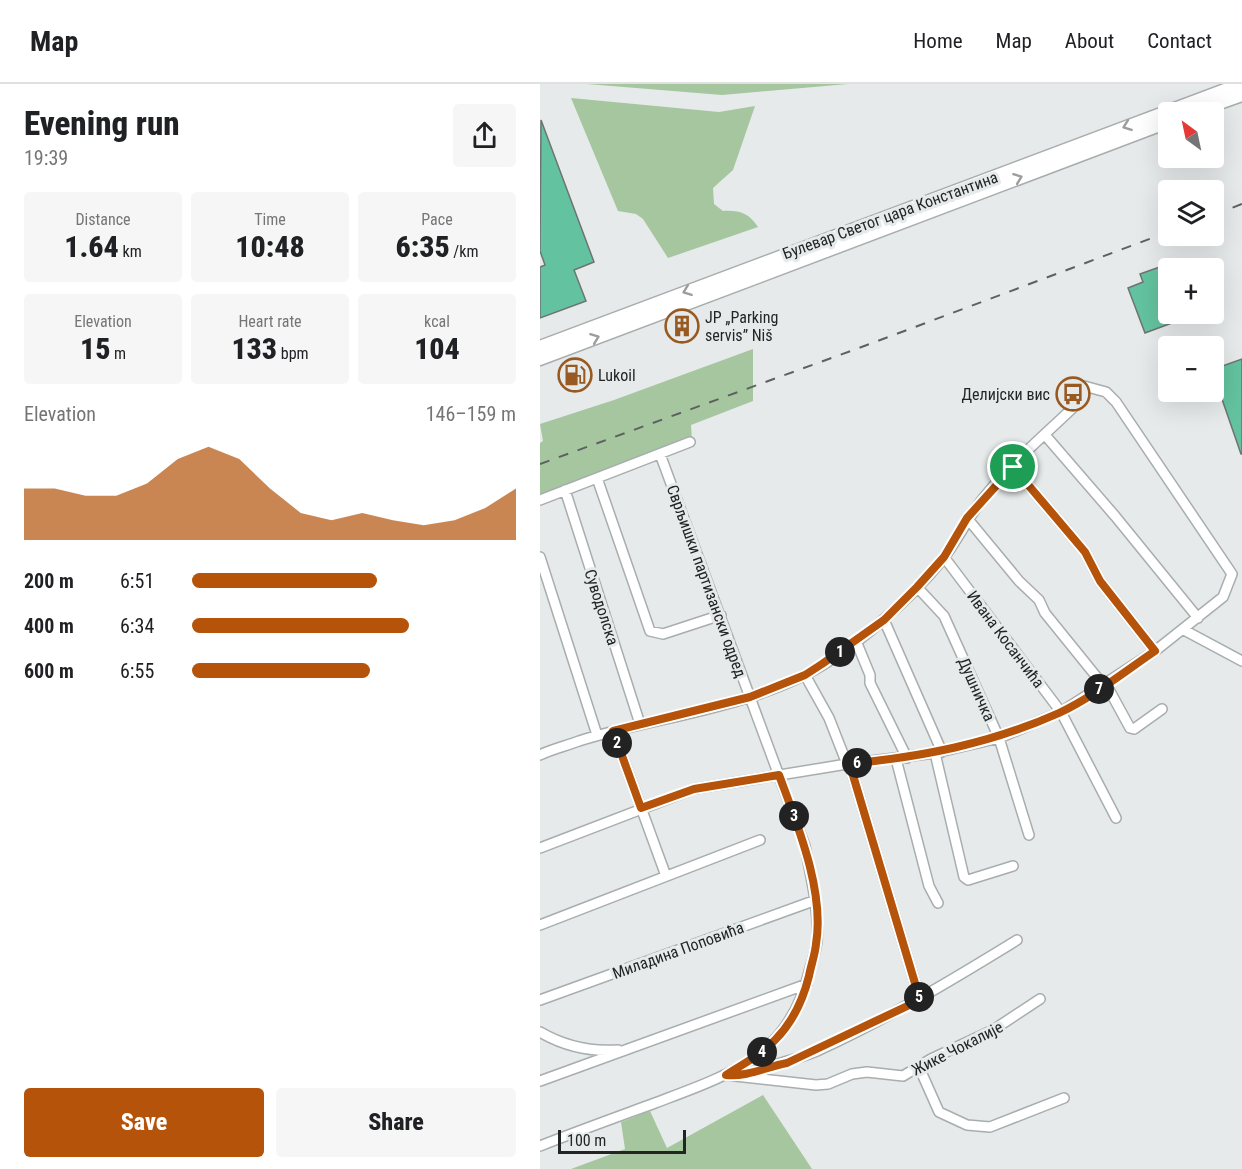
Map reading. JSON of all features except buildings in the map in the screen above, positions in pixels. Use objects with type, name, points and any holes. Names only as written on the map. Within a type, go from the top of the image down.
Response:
[{"type":"main road","name":"Булевар Светог цара Константина","points":[[540,347],[1241,84]]},
{"type":"main road","points":[[1222,102],[1242,95]]},
{"type":"main road","name":"Булевар Светог цара Константина","points":[[540,359],[1158,126]]},
{"type":"street","points":[[540,742],[542,754],[597,735],[750,697],[805,675],[884,620],[917,587],[944,557],[967,518],[1013,467],[1079,402],[1084,386],[1106,392],[1116,402],[1232,574],[1223,597],[1155,651],[1061,712],[999,738],[938,753],[847,764],[694,789],[540,848]]},
{"type":"street","points":[[1045,435],[1198,618]]},
{"type":"street","points":[[540,500],[690,442]]},
{"type":"street","name":"Сврљишки партизански одред","points":[[540,1146],[726,1075],[756,1057],[776,1039],[793,1018],[807,984],[817,942],[816,900],[805,846],[660,454]]},
{"type":"street","points":[[1013,467],[1085,552],[1100,581],[1155,651]]},
{"type":"street","points":[[597,478],[650,631],[663,634],[721,615]]},
{"type":"street","name":"Суводолска","points":[[565,490],[640,724]]},
{"type":"street","points":[[967,518],[1019,581],[1039,600],[1045,613],[1105,685],[1130,728],[1134,729],[1162,709]]},
{"type":"street","points":[[540,557],[597,735]]},
{"type":"street","name":"Ивана Косанчића","points":[[944,557],[1061,712],[1116,818]]},
{"type":"street","name":"Душничка","points":[[917,587],[944,616],[999,738],[1029,835]]},
{"type":"street","points":[[884,620],[938,753],[964,877],[977,878],[1013,866]]},
{"type":"street","points":[[1184,630],[1242,661]]},
{"type":"street","points":[[856,641],[870,675],[870,683],[907,758]]},
{"type":"street","points":[[805,675],[829,718],[852,772],[920,1000]]},
{"type":"street","points":[[613,731],[666,876]]},
{"type":"street","points":[[896,759],[929,886],[938,903]]},
{"type":"street","points":[[540,925],[760,840]]},
{"type":"street","name":"Миладина Поповића","points":[[540,1000],[816,900]]},
{"type":"street","points":[[743,1076],[817,1051],[920,1000],[1017,940]]},
{"type":"street","points":[[540,1081],[807,984]]},
{"type":"street","name":"Жике Чокалије","points":[[726,1075],[822,1084],[867,1072],[903,1076],[993,1030],[1040,999]]},
{"type":"street","points":[[540,1032],[578,1048],[604,1051],[633,1049]]},
{"type":"street","points":[[919,1066],[939,1112],[967,1125],[990,1126],[1064,1098]]},
{"type":"green space","points":[[587,84],[848,84],[722,95]]},
{"type":"green space","points":[[571,98],[719,112],[755,106],[733,170],[713,188],[714,204],[723,211],[743,213],[751,218],[758,227],[668,258],[643,219],[636,214],[618,211]]},
{"type":"green space","points":[[753,349],[753,401],[691,425],[692,441],[540,498],[540,443],[543,441],[540,424],[614,400]]},
{"type":"green space","points":[[763,1095],[812,1169],[571,1169],[625,1149],[621,1122],[650,1111],[667,1148]]},
{"type":"railway","points":[[1224,211],[1242,204]]},
{"type":"railway","points":[[540,464],[1158,236]]},
{"type":"place","name":"JP „Parking servis” Niš","points":[[682,326]]},
{"type":"place","name":"Lukoil","points":[[575,375]]},
{"type":"place","name":"Делијски вис","points":[[1073,394]]},
{"type":"route","points":[[1013,467],[1085,552],[1100,581],[1155,651],[1061,712],[999,738],[935,753],[847,764],[852,772],[920,1000],[817,1051],[787,1063],[765,1067],[743,1076],[726,1075],[767,1048],[793,1018],[801,1002],[817,942],[816,900],[805,846],[779,775],[694,789],[641,808],[613,731],[750,697],[805,675],[822,664],[884,620],[917,587],[944,557],[967,518],[988,492],[1013,467]]}]
